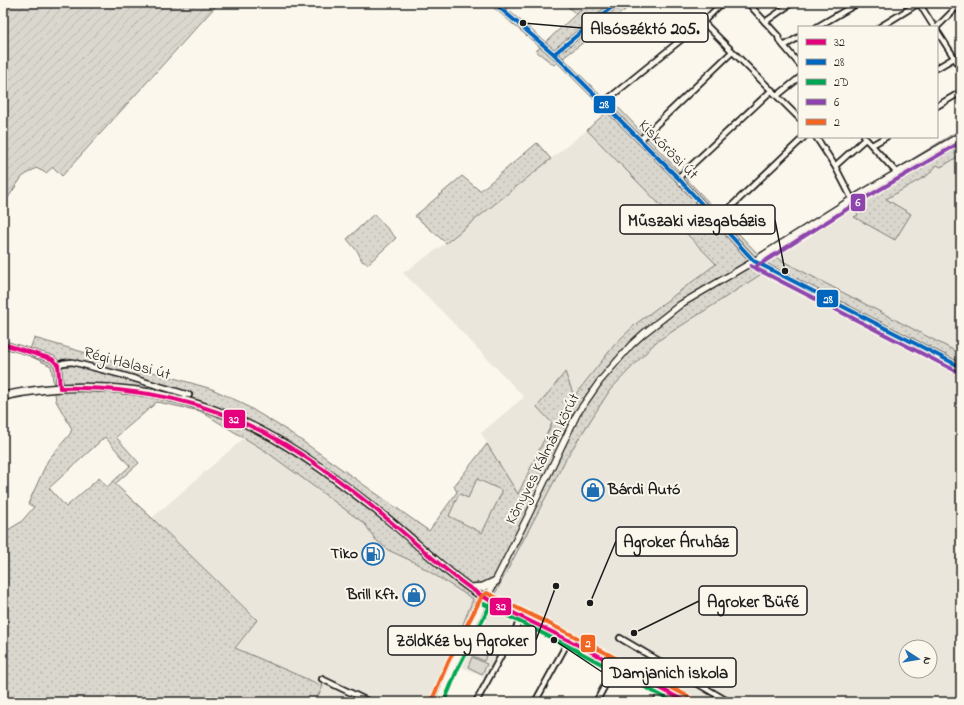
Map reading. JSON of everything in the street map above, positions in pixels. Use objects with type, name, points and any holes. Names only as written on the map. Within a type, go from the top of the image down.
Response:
[{"type":"main road","points":[[3,396],[24,391],[91,386],[127,390],[161,395],[214,410],[248,424],[274,438],[318,466],[384,516],[470,588],[487,599],[569,640],[686,702]]},
{"type":"main road","points":[[470,588],[483,587],[496,581]]},
{"type":"street","name":"Kiskőrösi út","points":[[494,3],[554,54],[678,178],[754,261],[961,367]]},
{"type":"street","points":[[554,54],[617,3]]},
{"type":"street","points":[[603,103],[703,22],[722,3]]},
{"type":"street","points":[[748,3],[778,36],[779,40],[798,63]]},
{"type":"street","points":[[765,22],[792,3]]},
{"type":"street","points":[[819,26],[858,3]]},
{"type":"street","points":[[882,26],[919,3],[935,26]]},
{"type":"street","points":[[937,26],[961,3]]},
{"type":"street","points":[[703,22],[798,117]]},
{"type":"street","points":[[938,33],[961,68]]},
{"type":"street","points":[[784,46],[798,39]]},
{"type":"street","points":[[640,140],[732,52]]},
{"type":"street","points":[[938,67],[954,58]]},
{"type":"street","points":[[778,96],[798,79]]},
{"type":"street","points":[[678,178],[772,90]]},
{"type":"street","points":[[938,105],[961,92]]},
{"type":"street","name":"Könyves Kálmán körút","points":[[438,702],[453,665],[496,581],[577,414],[600,381],[631,345],[681,304],[754,261],[852,199],[961,135]]},
{"type":"street","points":[[717,220],[803,138]]},
{"type":"street","points":[[817,138],[835,166],[852,199]]},
{"type":"street","points":[[835,166],[864,138],[896,173]]},
{"type":"street","points":[[872,145],[884,138]]},
{"type":"street","points":[[3,344],[52,359],[58,365],[60,388]]},
{"type":"street","name":"Régi Halasi út","points":[[58,365],[72,362],[189,395]]},
{"type":"street","points":[[476,702],[522,617]]},
{"type":"street","points":[[620,638],[729,702]]},
{"type":"street","points":[[535,702],[569,640]]},
{"type":"street","points":[[596,702],[616,665]]},
{"type":"street","points":[[322,679],[370,702]]},
{"type":"street","points":[[656,702],[663,689]]},
{"type":"shaded area","points":[[3,3],[212,3],[215,7],[62,176],[53,167],[46,173],[36,168],[22,177],[3,205]]},
{"type":"shaded area","points":[[564,3],[591,3],[576,14]]},
{"type":"shaded area","points":[[591,3],[634,3],[554,65],[536,51],[576,14]]},
{"type":"shaded area","points":[[615,104],[758,254],[961,129],[961,144],[951,149],[961,155],[941,167],[937,165],[928,175],[886,199],[911,214],[895,240],[854,217],[858,215],[852,205],[773,256],[961,354],[961,373],[763,273],[656,342],[610,390],[567,457],[487,609],[444,702],[432,702],[473,599],[414,562],[388,550],[375,539],[365,524],[264,450],[200,411],[157,402],[116,437],[139,463],[115,484],[257,620],[235,648],[323,686],[315,702],[3,702],[3,533],[21,522],[34,507],[28,504],[48,460],[70,434],[72,429],[56,401],[51,366],[28,355],[34,338],[212,389],[240,402],[288,431],[429,531],[457,492],[454,486],[487,444],[518,494],[552,423],[537,407],[565,372],[574,396],[616,343],[637,323],[716,264],[678,225],[684,219],[676,212],[671,216],[587,130]],"holes":[[[105,437],[130,466],[107,487],[99,478],[66,507],[49,488]],[[477,479],[501,490],[502,492],[482,533],[449,516],[459,494],[468,498]]]},
{"type":"shaded area","points":[[587,130],[671,216],[675,212],[684,219],[678,226],[716,264],[637,323],[616,343],[573,396],[564,372],[537,406],[552,423],[517,495],[481,433],[524,397],[435,304],[403,273],[446,243]]},
{"type":"shaded area","points":[[537,143],[551,159],[446,243],[415,216],[462,176],[480,191]]},
{"type":"shaded area","points":[[961,144],[961,354],[773,256],[852,205],[858,215],[928,175],[937,165],[960,155],[951,149]]},
{"type":"shaded area","points":[[374,214],[396,238],[368,264],[362,261],[358,252],[347,239]]},
{"type":"shaded area","points":[[763,273],[961,373],[961,702],[696,702],[494,597],[567,457],[610,390],[656,342]]},
{"type":"shaded area","points":[[244,438],[264,450],[365,524],[375,539],[388,550],[414,562],[473,599],[432,702],[384,702],[377,698],[374,702],[315,702],[322,686],[235,648],[257,620],[152,518]]},
{"type":"shaded area","points":[[477,479],[501,490],[502,492],[483,533],[449,516],[460,494]]},
{"type":"shaded area","points":[[487,609],[513,621],[485,678],[460,666]]},
{"type":"shaded area","points":[[475,648],[487,654],[484,661],[471,655]]},
{"type":"shaded area","points":[[472,657],[487,664],[482,674],[468,667]]},
{"type":"transit line","name":"28","points":[[494,3],[554,54],[678,178],[754,261],[961,367]]},
{"type":"transit line","name":"28","points":[[554,54],[617,3]]},
{"type":"transit line","name":"6","points":[[757,266],[855,204],[961,142]]},
{"type":"transit line","name":"6","points":[[751,266],[958,372]]},
{"type":"transit line","name":"32","points":[[3,344],[52,359],[58,365],[60,388]]},
{"type":"transit line","name":"32","points":[[60,388],[116,390],[170,398],[197,405],[249,425],[289,447],[331,475],[385,517],[448,571],[481,595],[686,702]]},
{"type":"transit line","name":"2","points":[[432,700],[448,662],[482,596],[487,593],[572,635],[689,697]]},
{"type":"transit line","name":"2D","points":[[444,702],[458,668],[492,602]]},
{"type":"transit line","name":"2D","points":[[484,604],[566,645],[673,702]]},
{"type":"place","name":"Alsószéktó 205.","points":[[523,23]]},
{"type":"place","name":"Műszaki vizsgabázis","points":[[785,271]]},
{"type":"place","name":"Bárdi Autó","points":[[593,490]]},
{"type":"place","name":"Tiko","points":[[373,554]]},
{"type":"place","name":"ZöldKéz by Agroker","points":[[556,586]]},
{"type":"place","name":"Brill Kft.","points":[[414,595]]},
{"type":"place","name":"Agroker Áruház","points":[[590,603]]},
{"type":"place","name":"Agroker Büfé","points":[[634,633]]},
{"type":"place","name":"Damjanich iskola","points":[[554,640]]}]
